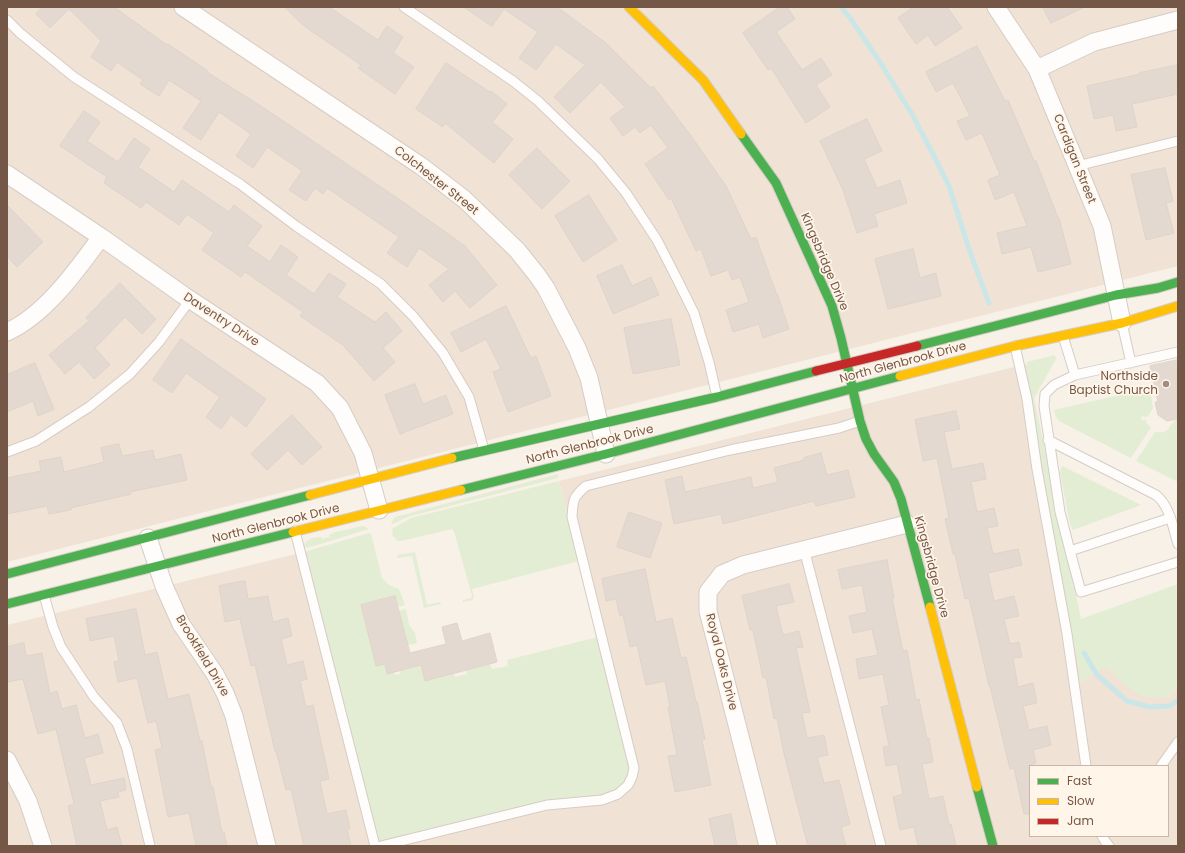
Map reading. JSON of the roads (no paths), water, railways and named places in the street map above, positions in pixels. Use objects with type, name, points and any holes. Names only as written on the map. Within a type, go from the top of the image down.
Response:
[{"type":"main road","name":"Kingsbridge Drive","points":[[629,7],[703,80],[776,183],[832,306],[847,362],[860,421],[866,439],[874,454],[894,482],[901,499],[993,846]]},
{"type":"main road","name":"North Glenbrook Drive","points":[[7,574],[371,478],[484,450],[717,397],[847,362],[1002,325],[1116,295],[1158,288],[1178,282]]},
{"type":"main road","name":"North Glenbrook Drive","points":[[7,604],[606,454],[1015,346],[1122,323],[1178,306]]},
{"type":"street","name":"Colchester Street","points":[[183,7],[421,166],[464,199],[517,250],[546,288],[577,348],[589,378],[606,454]]},
{"type":"street","name":"Cardigan Street","points":[[996,7],[1037,69],[1102,226],[1122,323]]},
{"type":"street","points":[[1037,69],[1094,42],[1178,20]]},
{"type":"street","name":"Daventry Drive","points":[[7,174],[101,237],[190,300],[317,383],[340,408],[363,453],[379,510]]},
{"type":"street","points":[[7,332],[18,327],[44,305],[72,276],[101,237]]},
{"type":"street","name":"Royal Oaks Drive","points":[[768,846],[708,611],[708,592],[722,574],[742,565],[907,524]]},
{"type":"street","name":"Brookfield Drive","points":[[148,538],[164,586],[181,624],[215,674],[232,710],[267,846]]},
{"type":"street","points":[[7,760],[28,801],[43,846]]},
{"type":"lane","points":[[404,7],[513,81],[538,102],[598,159],[658,240],[694,313],[710,362],[717,397]]},
{"type":"lane","points":[[7,20],[74,77],[240,184],[296,226],[380,284],[413,316],[443,353],[468,398],[484,450]]},
{"type":"lane","points":[[1077,166],[1178,142]]},
{"type":"lane","points":[[7,452],[36,441],[89,407],[130,374],[159,342],[190,300]]},
{"type":"lane","points":[[1122,323],[1131,363]]},
{"type":"lane","points":[[1062,336],[1076,375]]},
{"type":"lane","points":[[1015,346],[1027,399],[1039,477],[1067,634],[1086,765]]},
{"type":"lane","points":[[1178,352],[1076,375],[1054,385],[1045,394],[1044,406],[1060,512],[1081,592],[1178,562]]},
{"type":"lane","points":[[381,846],[547,805],[602,800],[618,794],[628,785],[634,768],[572,516],[573,503],[576,495],[586,486],[730,450],[839,428],[860,421]]},
{"type":"lane","points":[[1048,440],[1162,499],[1178,544]]},
{"type":"lane","points":[[1070,551],[1170,518]]},
{"type":"lane","points":[[295,531],[375,846]]},
{"type":"lane","points":[[804,550],[881,846]]},
{"type":"lane","points":[[44,595],[61,647],[94,697],[117,723],[126,749],[150,846]]},
{"type":"lane","points":[[1162,765],[1178,742]]},
{"type":"waterway","points":[[841,7],[878,59],[912,114],[937,162],[949,186],[970,252],[989,303]]},
{"type":"waterway","points":[[1084,653],[1097,675],[1127,701],[1150,707],[1170,706],[1178,700]]},
{"type":"place","name":"Northside Baptist Church","points":[[1166,384]]}]
